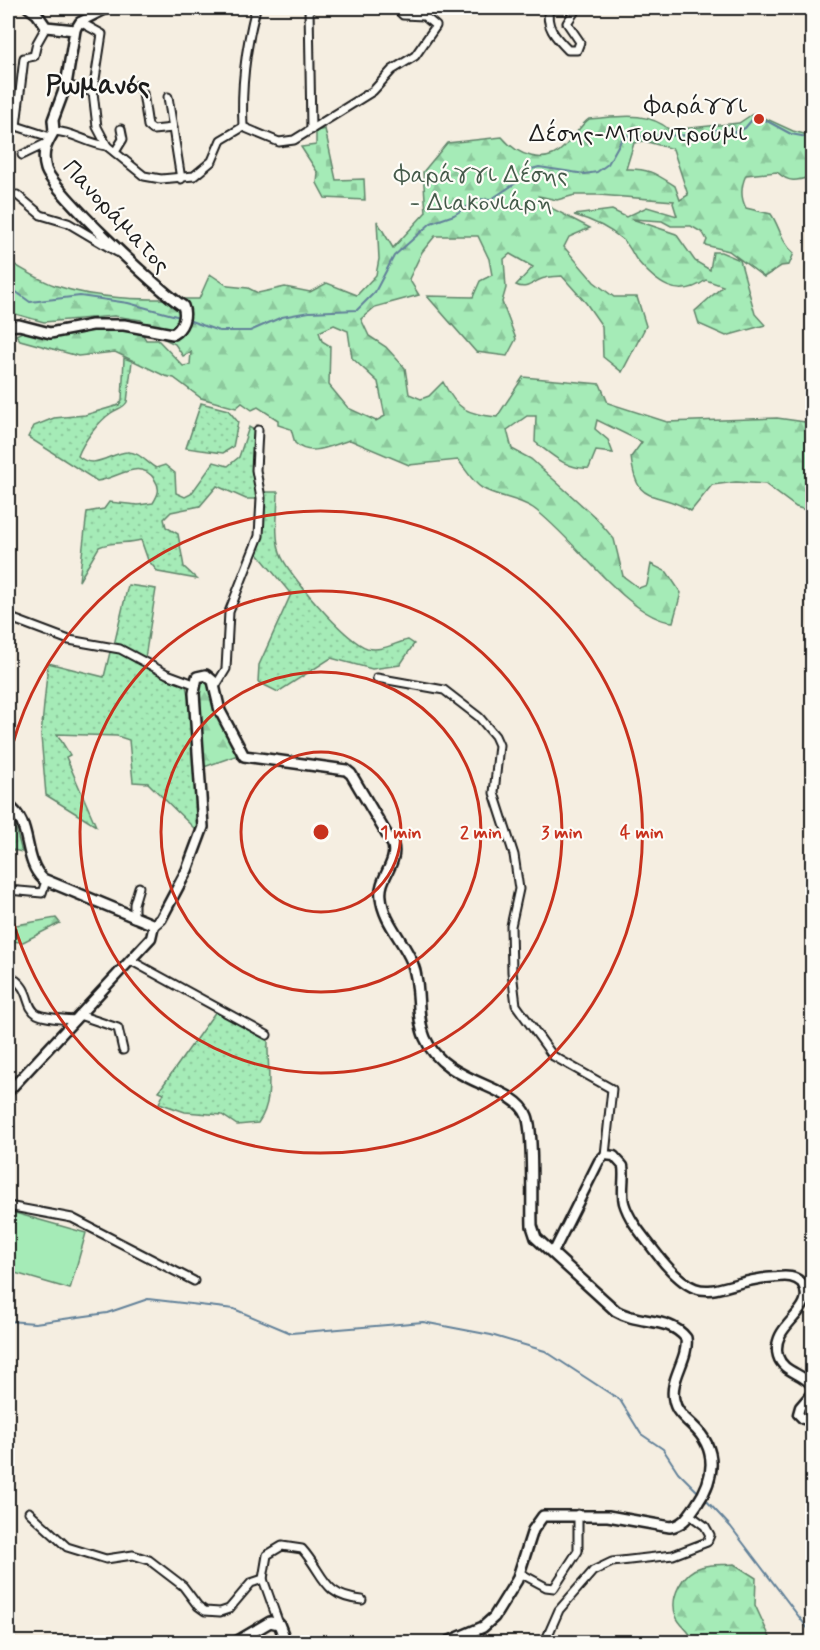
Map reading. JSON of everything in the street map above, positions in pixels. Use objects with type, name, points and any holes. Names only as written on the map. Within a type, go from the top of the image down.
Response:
[{"type":"main road","points":[[29,8],[38,14],[46,27],[78,26]]},
{"type":"main road","name":"Πανοράματος","points":[[8,326],[19,326],[50,333],[92,325],[124,325],[168,334],[177,332],[184,319],[183,306],[150,281],[69,200],[46,172],[43,158],[53,120],[66,85],[78,26]]},
{"type":"main road","points":[[8,806],[20,817],[32,865],[46,881],[154,925],[161,918],[187,870],[203,827],[194,684],[200,675],[207,675],[213,681],[220,711],[244,756],[346,770],[351,774],[383,826],[394,849],[392,865],[380,890],[383,907],[412,962],[420,990],[424,1036],[432,1052],[445,1066],[513,1100],[524,1112],[528,1125],[532,1226],[536,1238],[616,1311],[632,1318],[674,1326],[686,1338],[674,1387],[674,1401],[682,1416],[700,1433],[709,1448],[712,1468],[707,1487],[690,1515],[679,1524],[670,1527],[625,1518],[578,1514],[547,1514],[539,1518],[520,1573],[505,1601],[486,1625],[448,1642]]},
{"type":"main road","points":[[236,1642],[262,1624],[270,1622],[279,1624],[286,1642]]},
{"type":"street","points":[[78,26],[108,8]]},
{"type":"street","points":[[243,127],[241,92],[246,78],[249,39],[256,8]]},
{"type":"street","points":[[309,8],[311,129]]},
{"type":"street","points":[[243,127],[279,142],[294,140],[373,91],[392,70],[415,56],[436,27],[424,16],[403,15],[396,8]]},
{"type":"street","points":[[549,8],[546,20],[554,36],[568,50],[577,50],[580,42],[567,23],[577,8]]},
{"type":"street","points":[[78,26],[102,34],[93,92],[97,127],[107,146],[144,176],[161,179],[194,176],[212,162],[220,140],[243,127]]},
{"type":"street","points":[[16,126],[24,58],[34,56],[37,43],[46,27]]},
{"type":"street","points":[[66,85],[93,92]]},
{"type":"street","points":[[138,85],[143,93],[148,126],[153,130],[173,128]]},
{"type":"street","points":[[168,97],[181,178]]},
{"type":"street","points":[[8,126],[16,126],[50,137]]},
{"type":"street","points":[[115,152],[123,139],[121,129]]},
{"type":"street","points":[[22,154],[50,137],[72,132],[89,143],[107,146]]},
{"type":"street","points":[[17,195],[41,215],[68,224],[125,255]]},
{"type":"street","points":[[215,687],[226,669],[229,612],[259,536],[261,498],[256,470],[258,430]]},
{"type":"street","points":[[8,617],[69,640],[120,649],[166,674],[194,684]]},
{"type":"street","points":[[377,678],[444,690],[479,717],[495,735],[500,745],[495,793],[514,855],[519,889],[511,926],[512,972],[516,1005],[553,1056],[612,1089],[605,1155],[594,1169],[553,1253]]},
{"type":"street","points":[[8,890],[42,893],[46,881]]},
{"type":"street","points":[[134,918],[134,904],[139,887]]},
{"type":"street","points":[[8,1092],[151,938],[154,925]]},
{"type":"street","points":[[130,960],[267,1035]]},
{"type":"street","points":[[10,977],[24,986],[31,1007],[39,1015],[77,1017],[118,1029],[123,1050]]},
{"type":"street","points":[[605,1155],[615,1157],[622,1164],[625,1206],[642,1234],[667,1267],[694,1289],[715,1291],[760,1277],[788,1276],[802,1283],[807,1301],[783,1329],[778,1356],[785,1368],[807,1379],[813,1386]]},
{"type":"street","points":[[8,1206],[72,1218],[194,1281]]},
{"type":"street","points":[[813,1393],[798,1410],[801,1419],[813,1418]]},
{"type":"street","points":[[29,1512],[67,1547],[106,1559],[133,1555],[149,1560],[183,1586],[198,1606],[206,1611],[214,1613],[229,1609],[252,1583],[263,1579]]},
{"type":"street","points":[[520,1573],[546,1587],[554,1588],[578,1551],[578,1514]]},
{"type":"street","points":[[545,1642],[559,1610],[592,1571],[612,1562],[673,1555],[707,1542],[710,1538],[708,1530],[690,1515]]},
{"type":"street","points":[[279,1624],[263,1579],[266,1558],[271,1550],[282,1546],[298,1547],[304,1551],[321,1578],[336,1594],[362,1600]]},
{"type":"green space","name":"Φαράγγι Δέσης - Διακονιάρη","points":[[754,113],[793,131],[812,136],[812,176],[790,180],[777,172],[746,175],[742,187],[746,208],[771,214],[786,244],[794,253],[789,265],[781,266],[764,277],[729,251],[705,245],[707,240],[703,233],[691,226],[671,226],[662,221],[632,219],[676,234],[695,261],[710,270],[713,252],[721,252],[740,260],[755,314],[765,325],[726,336],[699,324],[695,311],[723,286],[706,280],[686,289],[668,286],[644,268],[627,244],[618,236],[600,225],[574,215],[612,210],[626,217],[647,207],[677,216],[674,201],[599,195],[575,195],[557,200],[539,196],[553,209],[590,228],[569,237],[564,247],[594,282],[614,297],[637,297],[646,326],[622,372],[603,357],[602,326],[586,303],[562,276],[547,277],[528,286],[520,287],[516,285],[533,267],[510,254],[504,259],[506,288],[502,302],[516,339],[507,356],[476,352],[427,296],[473,297],[480,281],[492,275],[489,259],[478,236],[435,236],[422,252],[409,279],[419,295],[375,307],[361,319],[369,336],[386,347],[405,368],[409,394],[421,399],[429,396],[443,382],[459,405],[478,414],[497,417],[523,377],[600,384],[608,403],[667,422],[777,418],[812,423],[812,512],[796,507],[765,484],[736,482],[712,485],[691,511],[650,495],[638,484],[631,457],[642,442],[597,420],[595,429],[608,440],[613,453],[596,451],[589,468],[567,464],[535,442],[536,416],[527,416],[507,430],[512,449],[531,459],[596,518],[614,539],[623,576],[639,588],[647,585],[651,564],[667,572],[681,593],[673,622],[656,618],[638,607],[533,508],[482,488],[458,460],[409,465],[350,440],[321,449],[307,450],[295,443],[291,429],[278,425],[278,420],[258,407],[252,410],[242,403],[236,408],[201,398],[174,378],[115,352],[78,356],[20,340],[16,335],[24,331],[55,334],[98,327],[119,328],[141,332],[146,340],[158,340],[183,366],[190,365],[191,352],[183,356],[175,344],[154,334],[141,320],[114,316],[44,322],[8,312],[8,261],[51,284],[74,291],[110,297],[199,299],[210,274],[228,286],[248,288],[258,293],[285,287],[310,292],[327,283],[357,295],[376,275],[379,259],[377,221],[393,248],[426,212],[423,172],[447,143],[502,137],[515,149],[540,157],[556,153],[589,119],[642,117],[670,130],[739,123]],"holes":[[[644,141],[673,149],[688,195],[680,200],[675,186],[663,178],[647,171],[626,169],[634,143]],[[334,325],[348,331],[352,358],[378,382],[385,416],[376,421],[348,408],[329,385],[330,346],[322,341],[319,332]]]},
{"type":"green space","points":[[325,129],[336,180],[364,179],[365,200],[325,198],[317,183],[318,173],[301,147],[316,145],[316,131]]},
{"type":"green space","points":[[124,358],[132,361],[127,402],[101,421],[92,432],[78,456],[84,460],[96,462],[121,453],[135,453],[156,468],[165,465],[175,473],[176,493],[185,497],[191,494],[214,462],[228,466],[239,457],[249,427],[254,430],[253,471],[258,499],[246,499],[217,486],[200,506],[171,512],[164,519],[166,527],[178,534],[184,567],[197,579],[158,572],[148,560],[141,540],[99,547],[79,581],[87,512],[104,509],[109,502],[138,505],[153,503],[158,486],[149,473],[142,470],[128,471],[97,481],[28,437],[34,426],[54,418],[85,415],[119,405],[122,400]]},
{"type":"green space","points":[[201,403],[228,410],[238,422],[233,447],[223,453],[186,448]]},
{"type":"green space","points":[[278,492],[278,546],[285,563],[294,576],[318,606],[358,643],[372,649],[408,640],[414,644],[400,665],[372,669],[331,658],[278,692],[258,682],[259,665],[291,594],[257,553],[262,494]]},
{"type":"green space","points":[[128,585],[156,589],[145,658],[114,645]]},
{"type":"green space","points":[[111,648],[186,686],[196,758],[197,831],[148,783],[133,782],[129,740],[117,736],[57,734],[70,755],[66,757],[96,826],[46,795],[41,736],[48,663],[104,677]]},
{"type":"green space","points":[[208,678],[238,755],[204,767],[197,680]]},
{"type":"green space","points":[[13,819],[22,852],[8,849],[8,826]]},
{"type":"green space","points":[[56,918],[60,923],[23,942],[8,941],[8,922],[16,925]]},
{"type":"green space","points":[[216,1011],[268,1041],[267,1104],[258,1123],[237,1125],[222,1115],[185,1112],[159,1103],[164,1093],[159,1091]]},
{"type":"green space","points":[[8,1211],[86,1233],[70,1289],[8,1271]]},
{"type":"green space","points":[[734,1564],[756,1578],[755,1605],[772,1642],[693,1642],[674,1609],[679,1587],[688,1574],[701,1567]]},
{"type":"waterway","points":[[185,319],[219,331],[250,331],[282,317],[309,312],[357,310],[375,292],[394,256],[431,223],[454,215],[479,199],[490,200],[519,181],[528,170],[539,167],[585,174],[597,172],[608,164],[623,137],[634,134],[641,136],[700,135],[717,130],[737,132],[745,128],[756,115],[791,134],[812,138]]},
{"type":"waterway","points":[[8,286],[30,302],[80,296],[128,303],[180,317]]},
{"type":"waterway","points":[[8,1321],[35,1323],[107,1313],[148,1299],[234,1309],[291,1333],[423,1322],[491,1335],[545,1351],[620,1400],[641,1434],[663,1449],[678,1472],[700,1494]]},
{"type":"waterway","points":[[704,1498],[731,1527],[812,1634]]},
{"type":"place","name":"Φαράγγι Δέσης-Μπουντρούμι","points":[[759,119]]},
{"type":"district","name":"Ρωμανός","points":[[98,85]]}]
